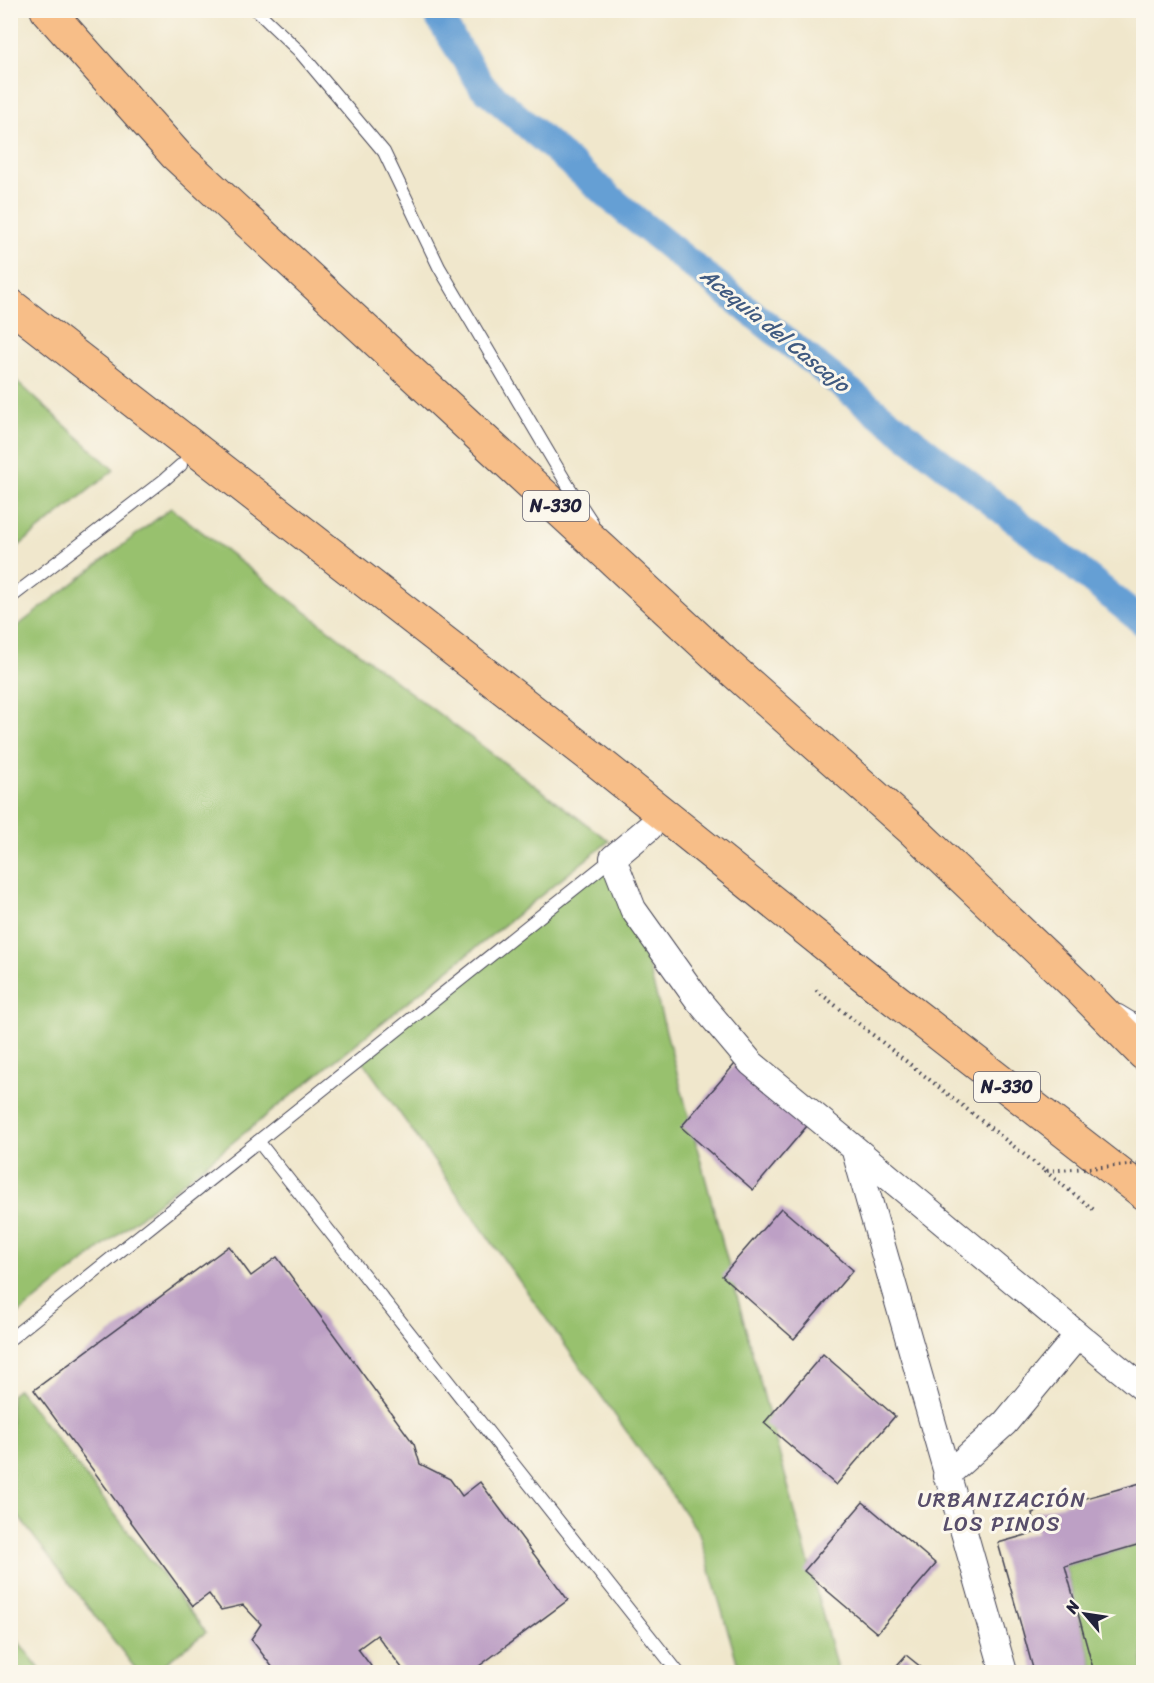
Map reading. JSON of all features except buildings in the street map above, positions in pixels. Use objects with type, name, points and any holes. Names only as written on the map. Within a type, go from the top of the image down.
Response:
[{"type":"highway","name":"N-330","points":[[47,10],[176,155],[727,665],[915,832],[1079,988],[1143,1054]]},
{"type":"highway","name":"N-330","points":[[10,307],[597,761],[872,981],[1143,1193]]},
{"type":"highway","points":[[10,307],[181,465],[650,828],[872,981]]},
{"type":"street","points":[[650,828],[613,858],[633,909],[698,1000],[751,1063],[1143,1389]]},
{"type":"street","points":[[854,1148],[946,1476],[1004,1672]]},
{"type":"street","points":[[946,1476],[1005,1423],[1078,1335]]},
{"type":"lane","points":[[256,10],[299,51],[384,152],[439,267],[567,484],[620,566]]},
{"type":"lane","points":[[10,598],[181,465]]},
{"type":"lane","points":[[10,1339],[613,858]]},
{"type":"lane","points":[[1079,988],[1143,1026]]},
{"type":"lane","points":[[258,1141],[678,1672]]},
{"type":"path","points":[[816,990],[1094,1210]]},
{"type":"path","points":[[1045,1171],[1143,1164]]},
{"type":"green space","points":[[10,375],[114,470],[11,552],[10,552]]},
{"type":"green space","points":[[171,508],[403,687],[609,841],[11,1320],[11,631]]},
{"type":"green space","points":[[613,858],[633,909],[838,1672],[740,1672],[699,1533],[361,1059]]},
{"type":"green space","points":[[18,1389],[206,1632],[154,1672],[138,1672],[11,1507],[11,1395]]},
{"type":"green space","points":[[1143,1543],[1143,1672],[1094,1672],[1065,1566]]},
{"type":"green space","points":[[10,1631],[40,1669],[36,1672],[11,1672]]},
{"type":"waterway","name":"Acequia del Cascajo","points":[[434,10],[482,86],[629,214],[1144,623]]},
{"type":"district","name":"URBANIZACIÓN LOS PINOS","points":[[1002,1512]]}]
